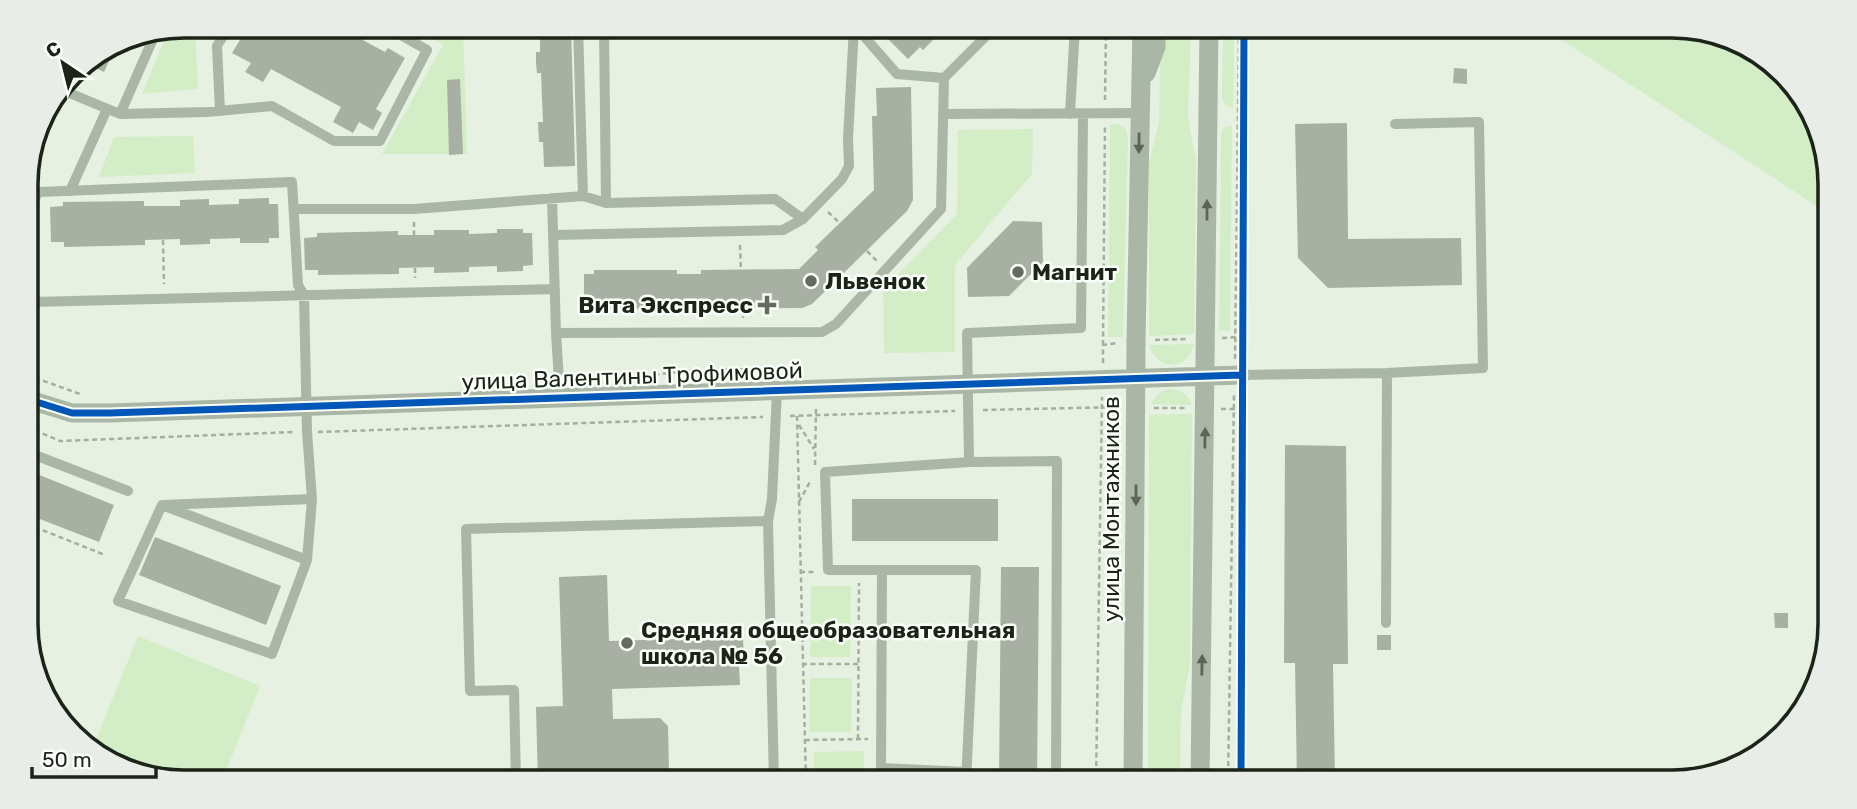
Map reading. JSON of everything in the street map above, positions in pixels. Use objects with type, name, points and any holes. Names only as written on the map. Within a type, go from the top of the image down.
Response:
[{"type":"street","name":"улица Монтажников","points":[[1133,770],[1142,38]]},
{"type":"street","points":[[1140,89],[1156,47],[1156,38]]},
{"type":"street","points":[[1197,38],[1197,68],[1208,104]]},
{"type":"street","points":[[1200,770],[1209,38]]},
{"type":"street","name":"улица Валентины Трофимовой","points":[[38,403],[72,413],[307,408],[1238,375]]},
{"type":"street","points":[[1189,770],[1190,747],[1202,694]]},
{"type":"street","points":[[1134,731],[1140,770]]},
{"type":"lane","points":[[556,333],[822,332],[836,324],[941,209],[944,78],[984,38]]},
{"type":"lane","points":[[1070,114],[1073,38]]},
{"type":"lane","points":[[220,111],[217,46],[221,39]]},
{"type":"lane","points":[[81,98],[120,114],[220,111],[272,106],[334,141],[380,141],[428,50],[408,39]]},
{"type":"lane","points":[[578,39],[583,196]]},
{"type":"lane","points":[[604,39],[606,203]]},
{"type":"lane","points":[[554,235],[783,230],[803,219],[842,179],[849,166],[853,39]]},
{"type":"lane","points":[[865,39],[897,74],[944,78]]},
{"type":"lane","points":[[120,114],[152,42]]},
{"type":"lane","points":[[70,191],[107,109]]},
{"type":"lane","points":[[944,114],[1140,113]]},
{"type":"lane","points":[[970,463],[967,332],[1081,328],[1083,115]]},
{"type":"lane","points":[[1238,375],[1387,373],[1483,368],[1479,122],[1395,124]]},
{"type":"lane","points":[[39,192],[292,182],[298,285],[304,295],[307,432],[312,499],[307,560],[271,654],[118,601],[162,505]]},
{"type":"lane","points":[[295,209],[414,209],[583,196],[606,203],[775,199],[803,219]]},
{"type":"lane","points":[[552,198],[556,333],[561,397]]},
{"type":"lane","points":[[39,302],[555,289]]},
{"type":"lane","points":[[1386,623],[1387,373]]},
{"type":"lane","points":[[774,770],[768,521],[772,499],[777,390]]},
{"type":"lane","points":[[38,456],[128,491]]},
{"type":"lane","points":[[966,770],[976,570],[828,569],[825,472],[970,463],[1057,461],[1056,770]]},
{"type":"lane","points":[[162,505],[312,499]]},
{"type":"lane","points":[[162,505],[307,560]]},
{"type":"lane","points":[[516,770],[514,690],[470,691],[466,529],[768,521]]},
{"type":"lane","points":[[882,570],[881,768],[900,770]]},
{"type":"path","points":[[1103,345],[1106,38]]},
{"type":"path","points":[[1228,770],[1238,410],[1241,38]]},
{"type":"path","points":[[818,202],[843,226]]},
{"type":"path","points":[[740,230],[741,273]]},
{"type":"path","points":[[163,240],[164,298]]},
{"type":"path","points":[[38,432],[60,441],[1102,407],[1238,410]]},
{"type":"path","points":[[1096,770],[1102,407]]},
{"type":"path","points":[[1238,410],[1241,506]]},
{"type":"path","points":[[797,416],[806,770]]},
{"type":"path","points":[[797,422],[815,452]]},
{"type":"path","points":[[798,504],[816,471]]},
{"type":"path","points":[[38,528],[105,555]]},
{"type":"path","points":[[800,572],[818,572]]},
{"type":"path","points":[[858,739],[859,572]]},
{"type":"path","points":[[802,664],[858,664]]},
{"type":"path","points":[[805,740],[873,739]]},
{"type":"green space","points":[[1161,38],[1191,38],[1188,116],[1196,162],[1194,334],[1149,336],[1149,163],[1159,122]]},
{"type":"green space","points":[[1223,38],[1234,38],[1233,108],[1228,107],[1222,100]]},
{"type":"green space","points":[[1559,38],[1672,38],[1701,41],[1745,58],[1776,81],[1799,112],[1814,147],[1818,207]]},
{"type":"green space","points":[[196,39],[198,89],[142,94],[164,40]]},
{"type":"green space","points":[[433,39],[463,39],[467,154],[382,154],[443,45]]},
{"type":"green space","points":[[1119,124],[1125,128],[1128,137],[1123,337],[1108,337],[1110,125]]},
{"type":"green space","points":[[1226,126],[1232,126],[1230,331],[1219,331],[1221,133]]},
{"type":"green space","points":[[1033,129],[1032,174],[955,265],[955,352],[884,353],[883,290],[957,214],[958,130]]},
{"type":"green space","points":[[193,136],[195,173],[99,177],[114,137]]},
{"type":"green space","points":[[1194,344],[1186,360],[1172,365],[1159,360],[1149,345]]},
{"type":"green space","points":[[1167,389],[1182,392],[1191,405],[1150,404],[1160,392]]},
{"type":"green space","points":[[1192,414],[1190,664],[1181,712],[1180,770],[1148,770],[1149,415]]},
{"type":"green space","points":[[811,586],[851,586],[850,657],[810,657]]},
{"type":"green space","points":[[138,636],[260,686],[226,770],[175,770],[147,766],[112,751],[96,740]]},
{"type":"green space","points":[[810,678],[852,678],[851,732],[809,732]]},
{"type":"green space","points":[[864,751],[864,770],[814,770],[814,752]]},
{"type":"building","points":[[935,38],[923,50],[920,47],[908,59],[888,39]]},
{"type":"building","points":[[241,39],[361,39],[385,52],[388,48],[405,58],[376,109],[382,113],[373,130],[359,122],[353,133],[333,122],[341,107],[271,69],[263,82],[245,72],[251,63],[232,53]]},
{"type":"building","points":[[540,39],[571,39],[575,166],[544,167],[543,142],[539,142],[538,122],[543,122],[541,73],[537,73],[536,63],[536,52],[540,52]]},
{"type":"building","points":[[110,60],[104,72],[98,69],[98,68]]},
{"type":"building","points":[[1454,68],[1467,69],[1467,84],[1453,83]]},
{"type":"building","points":[[460,79],[463,154],[449,155],[447,80]]},
{"type":"building","points":[[911,87],[913,200],[907,211],[812,304],[802,308],[584,309],[584,274],[594,274],[594,270],[677,270],[677,274],[701,274],[701,270],[799,269],[818,250],[815,247],[874,190],[872,116],[877,116],[876,88]]},
{"type":"building","points":[[1347,123],[1348,239],[1461,238],[1462,285],[1328,288],[1298,258],[1295,124]]},
{"type":"building","points":[[269,198],[269,204],[278,204],[279,238],[269,238],[269,243],[240,243],[240,238],[210,239],[210,244],[180,245],[180,239],[145,240],[145,245],[64,247],[64,242],[51,242],[50,207],[63,206],[63,202],[144,201],[144,206],[180,206],[180,200],[209,199],[209,205],[239,204],[239,199]]},
{"type":"building","points":[[1013,221],[1042,222],[1043,262],[1009,296],[968,297],[967,268]]},
{"type":"building","points":[[497,229],[523,229],[523,233],[532,233],[533,265],[523,266],[523,271],[497,272],[497,266],[469,267],[469,272],[434,273],[434,267],[399,268],[399,274],[318,275],[318,270],[305,270],[304,238],[317,237],[317,233],[398,231],[398,235],[434,235],[434,230],[469,230],[469,234],[497,233]]},
{"type":"building","points":[[1285,445],[1346,446],[1348,664],[1333,664],[1335,770],[1297,770],[1295,663],[1284,663]]},
{"type":"building","points":[[38,475],[114,505],[99,542],[38,518]]},
{"type":"building","points":[[852,499],[998,499],[998,541],[852,541]]},
{"type":"building","points":[[155,537],[281,586],[266,625],[139,575]]},
{"type":"building","points":[[1001,567],[1039,567],[1037,770],[999,770]]},
{"type":"building","name":"Средняя общеобразовательная школа № 56","points":[[607,575],[609,641],[743,637],[744,666],[739,666],[740,685],[612,689],[613,719],[660,718],[668,726],[669,770],[538,770],[536,707],[563,706],[559,577]]},
{"type":"building","points":[[1774,613],[1788,613],[1788,628],[1775,628]]},
{"type":"building","points":[[1377,635],[1391,635],[1391,650],[1377,650]]},
{"type":"cycle path","points":[[1241,770],[1244,38]]},
{"type":"cycle path","points":[[38,403],[72,413],[110,413],[1241,375]]},
{"type":"place","name":"Магнит","points":[[1018,272]]},
{"type":"place","name":"Львенок","points":[[811,281]]},
{"type":"place","name":"Вита Экспресс","points":[[767,305]]},
{"type":"place","name":"Средняя общеобразовательная школа № 56","points":[[627,643]]}]
